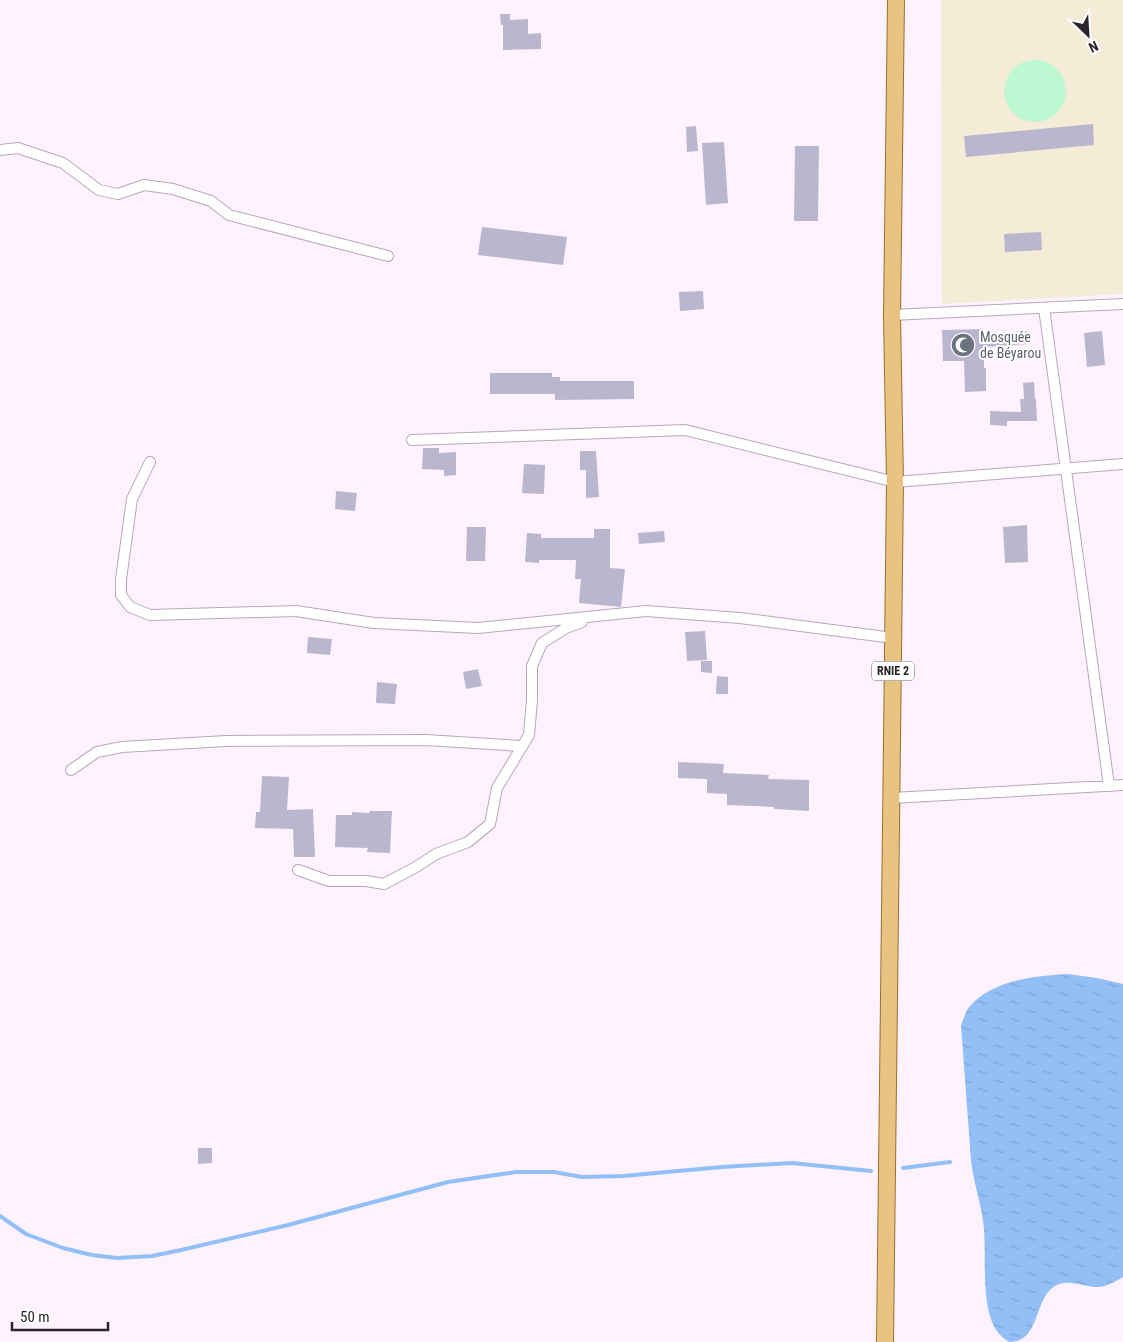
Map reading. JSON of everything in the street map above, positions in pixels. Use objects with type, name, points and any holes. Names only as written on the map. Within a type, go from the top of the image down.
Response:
[{"type":"main road","name":"RNIE 2","points":[[885,1342],[895,482],[892,315],[896,0]]},
{"type":"street","points":[[0,150],[18,148],[63,163],[98,190],[118,194],[144,185],[174,189],[211,201],[229,216],[388,256]]},
{"type":"street","points":[[892,315],[1123,304]]},
{"type":"street","points":[[1044,308],[1109,786]]},
{"type":"street","points":[[412,440],[685,430],[895,482],[1123,464]]},
{"type":"street","points":[[150,462],[132,499],[121,579],[121,595],[130,606],[150,615],[296,611],[374,623],[478,628],[646,611],[721,616],[893,638]]},
{"type":"street","points":[[298,870],[329,881],[366,881],[384,884],[436,854],[468,842],[490,824],[497,788],[529,735],[532,666],[542,643],[566,628],[595,617]]},
{"type":"street","points":[[72,770],[97,752],[122,747],[226,741],[426,740],[521,746]]},
{"type":"street","points":[[892,798],[1123,785]]},
{"type":"shaded area","points":[[941,0],[1123,0],[1123,294],[942,304]]},
{"type":"green space","points":[[1035,60],[1047,63],[1057,69],[1063,79],[1066,91],[1063,103],[1057,113],[1047,119],[1035,122],[1023,119],[1013,113],[1007,103],[1004,91],[1007,79],[1013,69],[1023,63]]},
{"type":"water","points":[[1067,974],[1123,984],[1123,1277],[1101,1287],[1071,1283],[1055,1286],[1043,1300],[1032,1328],[1027,1335],[1019,1340],[1009,1342],[1003,1338],[993,1325],[987,1301],[984,1229],[971,1161],[961,1025],[966,1011],[978,998],[1001,985],[1028,978]]},
{"type":"building","points":[[500,14],[510,14],[510,20],[528,19],[528,34],[541,33],[541,49],[503,50],[503,25],[501,25]]},
{"type":"building","points":[[1093,124],[1094,145],[966,157],[964,136]]},
{"type":"building","points":[[696,126],[698,151],[687,152],[686,127]]},
{"type":"building","points":[[724,142],[728,203],[706,205],[702,143]]},
{"type":"building","points":[[795,146],[819,146],[818,221],[794,221]]},
{"type":"building","points":[[482,227],[567,237],[563,265],[478,255]]},
{"type":"building","points":[[1041,232],[1042,250],[1005,252],[1004,234]]},
{"type":"building","points":[[703,291],[704,309],[680,311],[679,292]]},
{"type":"building","points":[[984,329],[984,334],[1027,331],[1028,344],[984,347],[986,391],[965,392],[964,361],[943,361],[942,330]]},
{"type":"building","points":[[1102,331],[1105,365],[1087,367],[1084,333]]},
{"type":"building","points":[[490,373],[552,373],[552,377],[560,377],[560,381],[634,381],[634,399],[555,400],[555,394],[490,394]]},
{"type":"building","points":[[1034,382],[1037,421],[1007,421],[1007,426],[990,425],[990,411],[1021,412],[1020,399],[1024,399],[1023,383]]},
{"type":"building","points":[[423,448],[439,448],[439,453],[456,452],[456,475],[444,476],[444,470],[422,469]]},
{"type":"building","points":[[580,451],[596,451],[599,497],[586,498],[586,470],[580,470]]},
{"type":"building","points":[[524,464],[545,465],[544,494],[522,493]]},
{"type":"building","points":[[336,491],[357,493],[355,511],[335,509]]},
{"type":"building","points":[[1027,525],[1028,562],[1005,563],[1003,527]]},
{"type":"building","points":[[467,527],[486,527],[485,561],[466,561]]},
{"type":"building","points":[[594,529],[610,529],[610,568],[625,569],[621,607],[579,603],[581,579],[575,579],[576,560],[539,560],[539,563],[525,562],[527,533],[541,534],[541,538],[594,538]]},
{"type":"building","points":[[664,531],[665,542],[639,544],[638,533]]},
{"type":"building","points":[[705,631],[707,660],[687,661],[685,632]]},
{"type":"building","points":[[308,637],[332,639],[330,655],[307,653]]},
{"type":"building","points":[[701,661],[712,661],[712,673],[701,672]]},
{"type":"building","points":[[478,669],[482,686],[466,689],[463,672]]},
{"type":"building","points":[[717,676],[728,677],[728,694],[716,694]]},
{"type":"building","points":[[377,682],[397,684],[395,704],[376,703]]},
{"type":"building","points":[[678,762],[724,764],[723,773],[769,775],[768,779],[809,780],[809,811],[727,805],[727,794],[707,793],[707,779],[678,778]]},
{"type":"building","points":[[262,776],[289,777],[287,810],[313,809],[315,857],[294,857],[293,829],[255,828],[256,812],[260,812]]},
{"type":"building","points":[[370,811],[392,811],[390,853],[367,852],[368,848],[335,847],[336,815],[352,815],[352,812],[369,813]]},
{"type":"building","points":[[198,1148],[212,1148],[212,1163],[198,1164]]},
{"type":"waterway","points":[[903,1168],[950,1162]]},
{"type":"waterway","points":[[0,1216],[26,1234],[63,1248],[92,1255],[117,1258],[152,1256],[181,1250],[288,1225],[448,1182],[516,1172],[554,1172],[582,1177],[623,1176],[792,1163],[871,1171]]},
{"type":"place","name":"Mosquée de Béyarou","points":[[963,345]]}]
